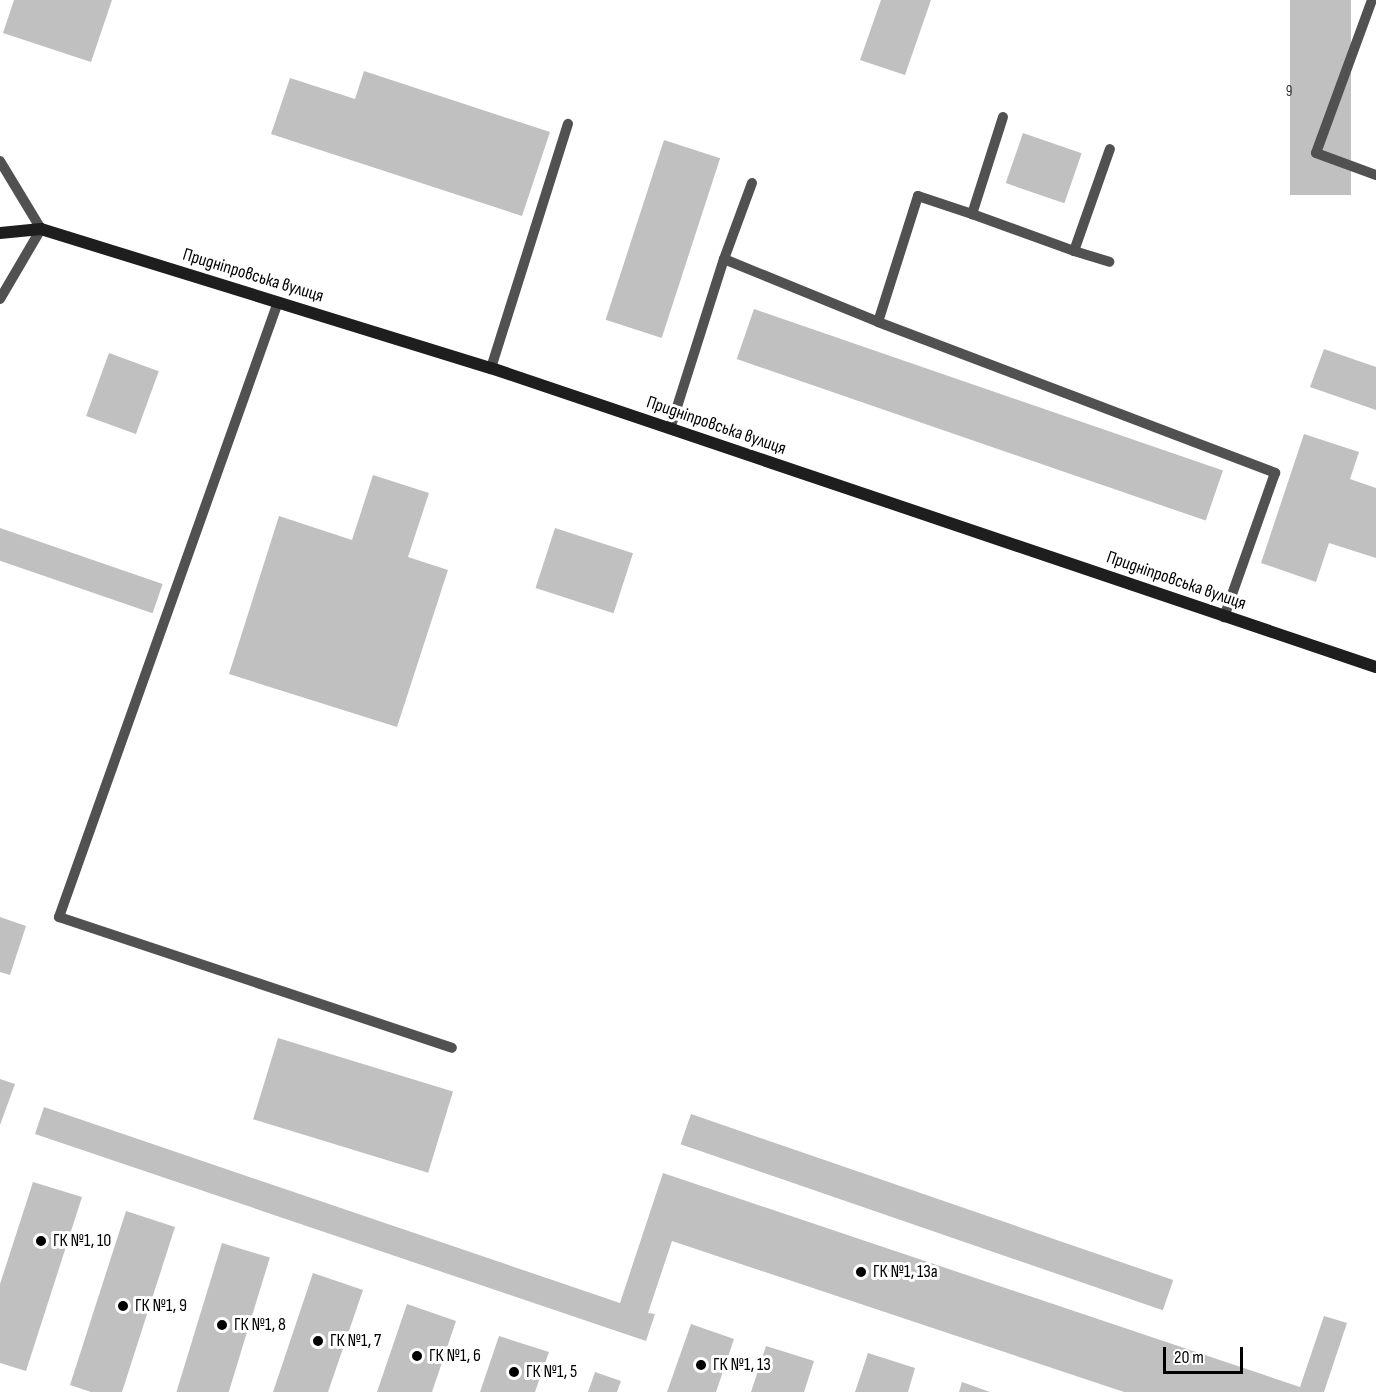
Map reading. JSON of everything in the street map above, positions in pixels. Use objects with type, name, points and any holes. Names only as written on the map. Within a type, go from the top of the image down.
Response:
[{"type":"street","name":"Придніпровська вулиця","points":[[41,230],[491,368],[1376,667]]},
{"type":"street","points":[[0,233],[41,230]]},
{"type":"lane","points":[[1372,0],[1316,153],[1376,175]]},
{"type":"lane","points":[[972,214],[1003,117]]},
{"type":"lane","points":[[491,368],[568,124]]},
{"type":"lane","points":[[1074,251],[1110,149]]},
{"type":"lane","points":[[0,161],[41,230],[0,299]]},
{"type":"lane","points":[[670,429],[724,259],[752,183]]},
{"type":"lane","points":[[878,322],[918,196],[1109,262]]},
{"type":"lane","points":[[724,259],[878,322],[1275,472],[1224,616]]},
{"type":"lane","points":[[278,302],[59,917],[452,1048]]},
{"type":"building","points":[[14,0],[112,0],[91,62],[3,33]]},
{"type":"building","points":[[881,0],[931,0],[905,75],[860,60]]},
{"type":"building","points":[[1290,0],[1351,0],[1351,195],[1290,195]]},
{"type":"building","points":[[364,71],[550,132],[522,216],[271,134],[290,78],[355,99]]},
{"type":"building","points":[[1023,133],[1082,153],[1064,203],[1006,183]]},
{"type":"building","points":[[664,140],[720,158],[662,338],[606,320]]},
{"type":"building","points":[[754,309],[1223,470],[1206,521],[737,359]]},
{"type":"building","points":[[1324,349],[1376,367],[1376,410],[1310,387]]},
{"type":"building","points":[[109,353],[159,371],[136,434],[86,416]]},
{"type":"building","points":[[1304,434],[1359,452],[1350,479],[1376,488],[1376,558],[1329,543],[1316,582],[1261,563]]},
{"type":"building","points":[[373,475],[429,493],[408,557],[448,570],[397,727],[229,674],[279,516],[352,540]]},
{"type":"building","points":[[0,528],[163,584],[153,613],[0,561]]},
{"type":"building","points":[[555,528],[633,553],[614,613],[536,588]]},
{"type":"building","points":[[0,917],[26,926],[10,975],[0,972]]},
{"type":"building","points":[[278,1038],[453,1092],[428,1173],[253,1119]]},
{"type":"building","points":[[0,1079],[15,1084],[0,1125]]},
{"type":"building","name":"ГК №1, 13а","points":[[44,1107],[620,1303],[663,1173],[1300,1387],[1324,1316],[1347,1323],[1324,1392],[1124,1392],[672,1241],[648,1313],[655,1314],[646,1341],[35,1134]]},
{"type":"building","points":[[691,1114],[1173,1280],[1163,1310],[681,1144]]},
{"type":"building","name":"ГК №1, 10","points":[[33,1182],[82,1197],[26,1371],[0,1363],[0,1284]]},
{"type":"building","name":"ГК №1, 9","points":[[126,1211],[175,1227],[122,1392],[91,1392],[70,1385]]},
{"type":"building","name":"ГК №1, 8","points":[[222,1243],[270,1258],[229,1392],[176,1392]]},
{"type":"building","name":"ГК №1, 7","points":[[313,1273],[363,1290],[328,1392],[273,1392]]},
{"type":"building","name":"ГК №1, 6","points":[[407,1304],[456,1321],[432,1392],[377,1392]]},
{"type":"building","name":"ГК №1, 13","points":[[691,1324],[734,1339],[716,1392],[667,1392]]},
{"type":"building","name":"ГК №1, 5","points":[[499,1336],[549,1352],[535,1392],[480,1392]]},
{"type":"building","points":[[766,1346],[814,1361],[804,1392],[751,1392]]},
{"type":"building","points":[[868,1353],[915,1368],[908,1392],[855,1392]]},
{"type":"building","points":[[595,1372],[621,1381],[617,1392],[588,1392]]},
{"type":"building","points":[[962,1382],[990,1392],[959,1392]]},
{"type":"place","name":"ГК №1, 10","points":[[41,1241]]},
{"type":"place","name":"ГК №1, 13а","points":[[861,1272]]},
{"type":"place","name":"ГК №1, 9","points":[[123,1306]]},
{"type":"place","name":"ГК №1, 8","points":[[222,1325]]},
{"type":"place","name":"ГК №1, 7","points":[[318,1341]]},
{"type":"place","name":"ГК №1, 6","points":[[417,1356]]},
{"type":"place","name":"ГК №1, 13","points":[[701,1365]]},
{"type":"place","name":"ГК №1, 5","points":[[514,1372]]}]
